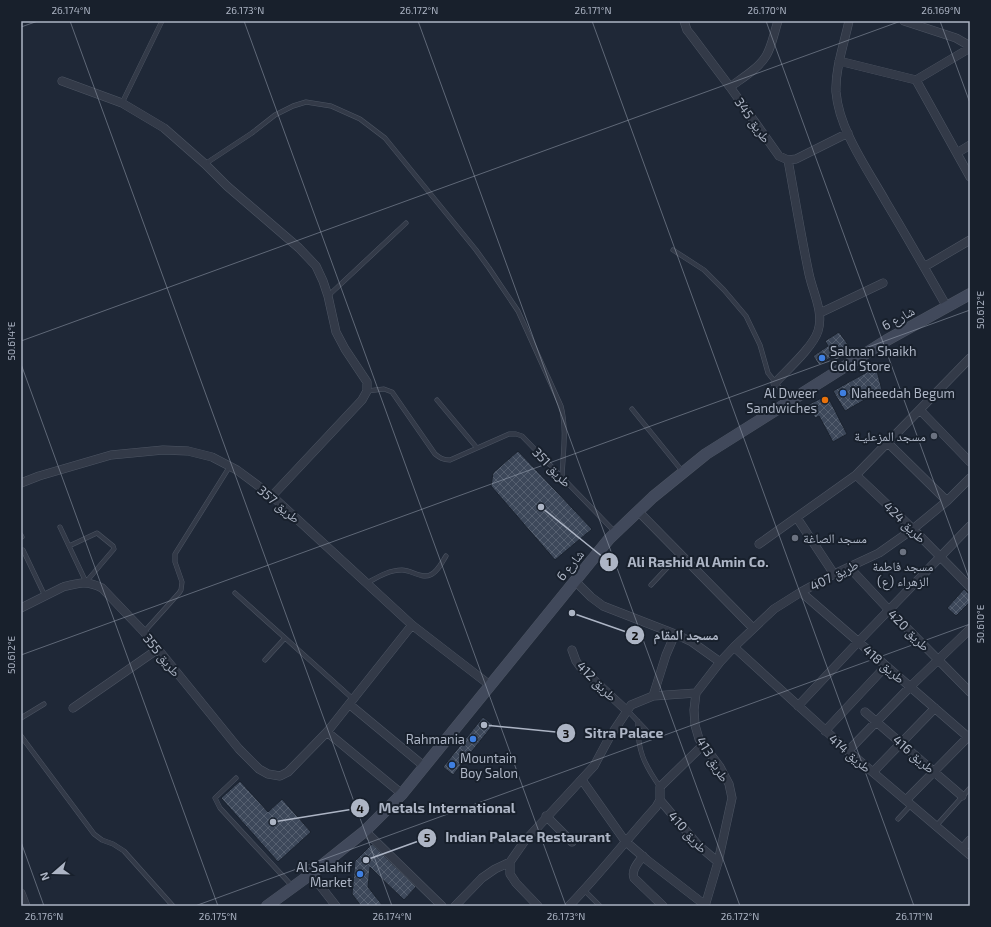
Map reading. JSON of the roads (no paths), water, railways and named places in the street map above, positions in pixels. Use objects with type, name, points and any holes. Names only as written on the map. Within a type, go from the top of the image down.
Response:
[{"type":"street","name":"طريق 345","points":[[684,21],[687,30],[776,152],[779,156],[788,160]]},
{"type":"street","points":[[730,87],[759,64],[765,57],[770,48],[778,21]]},
{"type":"street","points":[[849,21],[839,61],[836,93],[841,114],[858,154],[947,307]]},
{"type":"street","points":[[839,61],[916,80],[970,47],[956,38],[904,21]]},
{"type":"street","points":[[916,80],[970,177]]},
{"type":"street","points":[[62,81],[122,103],[164,128],[205,164],[227,186],[303,252],[316,266],[328,296],[336,332],[367,382],[367,391],[362,400],[272,496]]},
{"type":"street","points":[[775,383],[813,342],[819,328],[820,313],[809,275],[788,160],[799,158],[848,133]]},
{"type":"street","points":[[957,153],[970,145]]},
{"type":"street","points":[[924,267],[970,240]]},
{"type":"street","points":[[820,313],[883,283]]},
{"type":"street","name":"شارع 6","points":[[267,906],[311,874],[364,831],[402,794],[615,532],[683,472],[706,454],[887,340],[970,294]]},
{"type":"street","points":[[759,544],[856,475],[970,358]]},
{"type":"street","points":[[920,410],[970,462]]},
{"type":"street","points":[[888,443],[947,501]]},
{"type":"street","name":"طريق 357","points":[[21,483],[39,476],[111,455],[163,450],[188,451],[212,457],[237,470],[272,496],[412,625],[491,686]]},
{"type":"street","name":"طريق 424","points":[[856,475],[913,529],[970,587]]},
{"type":"street","name":"طريق 407","points":[[734,647],[774,610],[801,592],[834,574],[879,553],[913,529],[947,501],[970,478]]},
{"type":"street","points":[[638,512],[753,628]]},
{"type":"street","points":[[797,518],[834,574]]},
{"type":"street","points":[[798,706],[970,526]]},
{"type":"street","name":"طريق 420","points":[[849,567],[889,610],[968,687]]},
{"type":"street","points":[[575,581],[591,597],[603,606],[692,642],[720,662]]},
{"type":"street","points":[[21,608],[63,587],[86,582]]},
{"type":"street","name":"طريق 355","points":[[86,582],[102,588],[144,632],[239,749],[258,769],[268,774],[280,776],[285,774],[327,732]]},
{"type":"street","name":"طريق 418","points":[[801,592],[969,736]]},
{"type":"street","points":[[402,794],[327,732],[412,625]]},
{"type":"street","points":[[848,751],[910,687],[970,629]]},
{"type":"street","points":[[653,696],[663,661],[675,634]]},
{"type":"street","points":[[455,906],[482,878],[495,869],[510,862],[524,842],[546,816],[582,780],[594,766],[609,738],[626,710],[631,705],[653,696],[696,693],[720,662],[734,647]]},
{"type":"street","name":"طريق 414","points":[[734,647],[825,731],[970,855]]},
{"type":"street","points":[[73,708],[158,649]]},
{"type":"street","name":"طريق 412","points":[[572,650],[576,661],[581,668],[626,710]]},
{"type":"street","points":[[825,731],[886,666]]},
{"type":"street","name":"طريق 413","points":[[696,693],[694,710],[699,739],[720,767],[729,784],[732,798],[718,862],[705,905]]},
{"type":"street","points":[[351,702],[425,767]]},
{"type":"street","points":[[873,772],[902,744],[935,708]]},
{"type":"street","name":"طريق 416","points":[[865,712],[962,796]]},
{"type":"street","points":[[908,802],[934,772],[969,736]]},
{"type":"street","points":[[569,906],[656,807],[660,800],[660,787],[703,745]]},
{"type":"street","points":[[582,780],[625,841],[705,905]]},
{"type":"street","name":"طريق 410","points":[[660,800],[698,845],[718,862]]},
{"type":"street","points":[[546,816],[572,842]]},
{"type":"street","points":[[364,831],[442,906]]},
{"type":"street","points":[[962,848],[970,840]]},
{"type":"street","points":[[643,856],[634,869],[634,878],[663,906]]},
{"type":"street","points":[[510,862],[510,874],[516,883],[538,906]]},
{"type":"street","points":[[311,874],[336,906]]},
{"type":"street","points":[[21,893],[26,906]]},
{"type":"lane","points":[[122,103],[162,21]]},
{"type":"lane","points":[[205,164],[252,133],[275,115],[293,106],[306,102],[331,106],[360,118],[385,138],[476,250],[518,312],[561,406],[564,417],[565,428],[562,477]]},
{"type":"lane","points":[[328,296],[406,223]]},
{"type":"lane","points":[[673,250],[704,270],[724,290],[746,316],[760,345],[768,372],[790,401]]},
{"type":"lane","name":"طريق 351","points":[[367,391],[384,389],[392,392],[439,458],[444,460],[450,460],[509,434],[519,434],[615,532]]},
{"type":"lane","points":[[437,400],[477,448]]},
{"type":"lane","points":[[632,409],[683,472]]},
{"type":"lane","points":[[144,632],[179,593],[182,582],[175,562],[175,554],[230,466]]},
{"type":"lane","points":[[60,527],[68,546],[86,582],[114,550],[114,548],[96,533],[68,546]]},
{"type":"lane","points":[[23,550],[45,596]]},
{"type":"lane","points":[[651,585],[680,554]]},
{"type":"lane","points":[[367,583],[394,571],[407,571],[423,576],[429,576],[446,556]]},
{"type":"lane","points":[[235,593],[285,638],[351,702]]},
{"type":"lane","points":[[265,660],[285,638]]},
{"type":"lane","points":[[21,718],[44,704]]},
{"type":"lane","points":[[626,710],[646,730]]},
{"type":"lane","points":[[638,721],[638,742],[641,754],[660,787]]},
{"type":"lane","points":[[21,736],[94,834],[102,840],[113,844],[124,851],[173,906]]},
{"type":"lane","points":[[236,778],[214,798],[220,808],[293,887]]},
{"type":"lane","points":[[936,826],[970,788]]},
{"type":"lane","points":[[898,820],[908,802]]},
{"type":"lane","points":[[584,890],[600,906]]},
{"type":"place","name":"Salman Shaikh Cold Store","points":[[822,358]]},
{"type":"place","name":"Naheedah Begum","points":[[843,393]]},
{"type":"place","name":"Al Dweer Sandwiches","points":[[825,400]]},
{"type":"place","name":"مسجد المزعليـة","points":[[934,436]]},
{"type":"place","name":"Ali Rashid Al Amin Co.","points":[[541,507]]},
{"type":"place","name":"مسجد الصاغة","points":[[795,538]]},
{"type":"place","name":"مسجد فاطمة الزهراء (ع)","points":[[903,552]]},
{"type":"place","name":"مسجد المقام","points":[[572,613]]},
{"type":"place","name":"Sitra Palace","points":[[484,725]]},
{"type":"place","name":"Rahmania","points":[[473,739]]},
{"type":"place","name":"Mountain Boy Salon","points":[[452,765]]},
{"type":"place","name":"Metals International","points":[[273,822]]},
{"type":"place","name":"Indian Palace Restaurant","points":[[366,860]]},
{"type":"place","name":"Al Salahif Market","points":[[360,874]]}]
